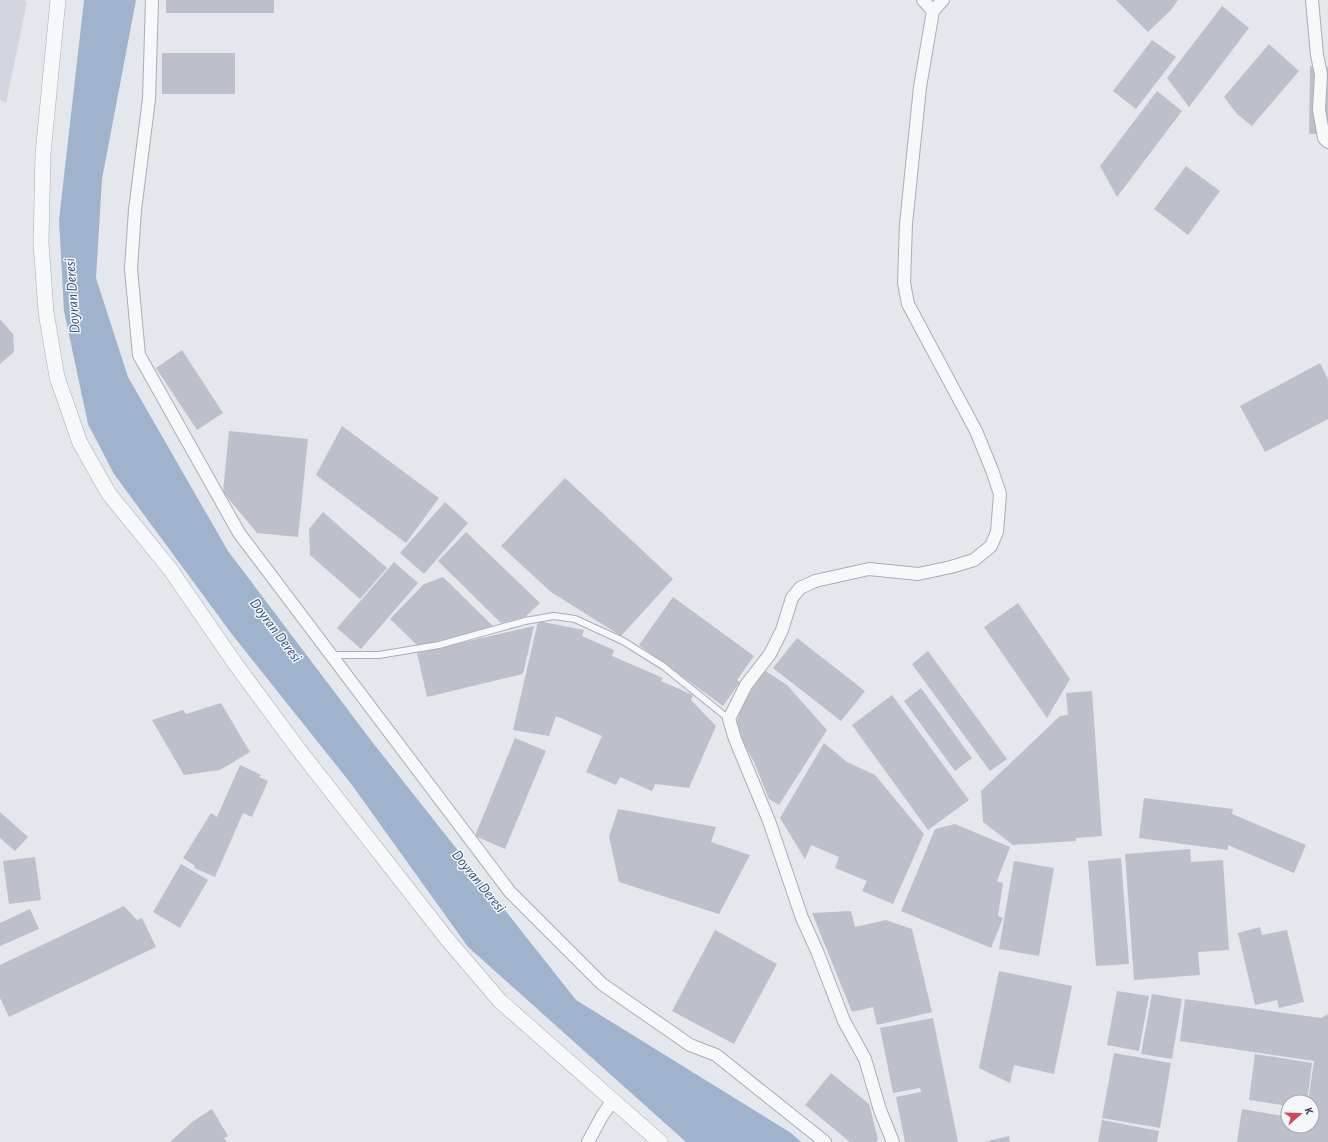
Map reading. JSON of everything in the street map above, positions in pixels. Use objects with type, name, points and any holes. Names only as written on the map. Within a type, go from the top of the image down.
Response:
[{"type":"street","points":[[58,0],[43,154],[40,242],[46,312],[57,377],[80,443],[109,494],[170,569],[234,662],[294,744],[447,939],[500,1001],[660,1142]]},
{"type":"street","points":[[152,0],[149,99],[135,210],[131,268],[140,355],[239,533],[510,892],[602,984],[690,1045],[716,1055],[826,1142]]},
{"type":"street","points":[[923,0],[933,11]]},
{"type":"street","points":[[893,1142],[880,1110],[865,1059],[844,1021],[817,951],[802,918],[769,821],[735,739],[729,720],[746,685],[770,654],[782,630],[792,598],[800,588],[815,581],[869,569],[918,574],[952,567],[974,560],[991,546],[997,532],[1000,494],[992,470],[976,431],[908,304],[904,283],[906,224],[920,87],[933,11],[943,0]]},
{"type":"street","points":[[1312,0],[1317,55],[1321,74],[1319,110],[1324,138],[1328,142]]},
{"type":"street","points":[[588,1142],[602,1116],[613,1100]]},
{"type":"lane","points":[[331,655],[379,656],[439,645],[525,621],[554,616],[575,619],[623,641],[663,666],[729,720]]},
{"type":"shaded area","points":[[0,0],[24,0],[27,2],[6,103],[0,100]]},
{"type":"water","name":"Doyran Deresi","points":[[84,0],[136,0],[102,179],[96,278],[128,377],[228,551],[373,743],[576,1000],[791,1133],[801,1142],[686,1142],[468,947],[352,785],[231,633],[114,474],[88,424],[64,311],[59,220]]},
{"type":"building","points":[[166,0],[274,0],[274,13],[166,13]]},
{"type":"building","points":[[1116,0],[1178,0],[1171,10],[1148,32]]},
{"type":"building","points":[[1222,6],[1249,28],[1189,107],[1167,78]]},
{"type":"building","points":[[1152,40],[1176,57],[1136,109],[1113,91]]},
{"type":"building","points":[[1269,44],[1299,71],[1252,126],[1237,114],[1224,97]]},
{"type":"building","points":[[162,53],[235,53],[235,94],[162,94]]},
{"type":"building","points":[[1310,66],[1328,67],[1328,134],[1309,134]]},
{"type":"building","points":[[1157,91],[1182,111],[1117,197],[1100,166]]},
{"type":"building","points":[[1186,166],[1220,191],[1188,235],[1154,209]]},
{"type":"building","points":[[0,319],[13,334],[14,352],[0,364]]},
{"type":"building","points":[[182,350],[223,413],[197,430],[156,368]]},
{"type":"building","points":[[1320,363],[1328,379],[1328,419],[1265,452],[1240,406]]},
{"type":"building","points":[[342,426],[439,498],[406,543],[316,475]]},
{"type":"building","points":[[229,431],[308,439],[298,537],[257,533],[223,492]]},
{"type":"building","points":[[565,478],[673,579],[621,636],[551,592],[501,546]]},
{"type":"building","points":[[445,502],[468,523],[424,574],[400,553]]},
{"type":"building","points":[[323,512],[387,568],[360,599],[310,555],[309,529]]},
{"type":"building","points":[[466,532],[540,603],[525,617],[501,623],[438,561]]},
{"type":"building","points":[[394,562],[418,583],[361,649],[337,628]]},
{"type":"building","points":[[443,577],[493,626],[419,647],[390,619],[424,584]]},
{"type":"building","points":[[673,597],[754,656],[737,680],[740,682],[723,706],[639,645]]},
{"type":"building","points":[[1018,603],[1070,679],[1047,718],[984,627]]},
{"type":"building","points":[[538,621],[584,630],[582,636],[614,650],[612,656],[663,678],[661,681],[693,695],[691,700],[716,726],[689,788],[655,784],[652,791],[620,777],[616,785],[586,772],[602,736],[556,716],[549,736],[513,730]]},
{"type":"building","points":[[534,626],[523,674],[427,697],[417,653]]},
{"type":"building","points":[[797,638],[865,691],[841,721],[773,668]]},
{"type":"building","points":[[928,651],[1007,759],[990,771],[912,664]]},
{"type":"building","points":[[764,670],[787,685],[827,730],[779,805],[769,799],[754,762],[743,742],[737,723],[740,709]]},
{"type":"building","points":[[921,688],[972,758],[955,771],[904,701]]},
{"type":"building","points":[[1092,691],[1102,836],[1076,838],[1076,841],[1013,845],[983,822],[981,791],[1060,716],[1068,715],[1066,693]]},
{"type":"building","points":[[892,695],[969,800],[928,830],[852,725]]},
{"type":"building","points":[[221,703],[250,752],[220,770],[184,775],[152,720],[183,710],[186,714]]},
{"type":"building","points":[[515,738],[546,751],[505,849],[475,836]]},
{"type":"building","points":[[824,743],[847,762],[875,775],[924,834],[893,904],[862,891],[867,881],[835,868],[839,857],[811,845],[805,859],[780,818]]},
{"type":"building","points":[[240,765],[261,775],[259,777],[268,781],[252,817],[243,813],[215,877],[194,868],[195,866],[183,858],[211,813],[217,817]]},
{"type":"building","points":[[1144,798],[1233,809],[1232,814],[1306,845],[1294,873],[1228,845],[1228,850],[1139,838]]},
{"type":"building","points":[[618,809],[716,827],[711,842],[750,855],[719,914],[619,882],[609,837]]},
{"type":"building","points":[[0,812],[28,837],[15,851],[0,838]]},
{"type":"building","points":[[955,824],[1010,847],[997,881],[1003,883],[998,916],[1003,918],[991,948],[901,911],[935,829]]},
{"type":"building","points":[[1190,849],[1191,862],[1223,860],[1229,950],[1198,952],[1200,975],[1134,980],[1125,854]]},
{"type":"building","points":[[35,857],[41,900],[9,904],[3,861]]},
{"type":"building","points":[[1121,858],[1129,964],[1096,966],[1088,861]]},
{"type":"building","points":[[1014,861],[1054,868],[1039,956],[999,949]]},
{"type":"building","points":[[181,864],[208,880],[180,928],[153,912]]},
{"type":"building","points":[[124,906],[137,920],[142,918],[156,947],[9,1017],[0,998],[0,965]]},
{"type":"building","points":[[30,909],[39,929],[0,946],[0,923]]},
{"type":"building","points":[[851,911],[855,927],[886,920],[912,929],[932,1012],[877,1025],[873,1007],[852,1012],[812,913]]},
{"type":"building","points":[[1260,927],[1262,935],[1287,930],[1304,1002],[1279,1008],[1277,1000],[1255,1005],[1238,933]]},
{"type":"building","points":[[715,930],[777,964],[734,1044],[672,1011]]},
{"type":"building","points":[[999,971],[1072,986],[1054,1074],[1014,1065],[1010,1083],[979,1068]]},
{"type":"building","points":[[1117,991],[1149,996],[1139,1051],[1107,1045]]},
{"type":"building","points":[[1152,994],[1182,999],[1172,1059],[1141,1054]]},
{"type":"building","points":[[1185,999],[1321,1018],[1328,1014],[1328,1142],[1237,1142],[1242,1109],[1280,1116],[1280,1134],[1320,1134],[1320,1094],[1309,1094],[1314,1061],[1180,1041]]},
{"type":"building","points":[[933,1018],[958,1142],[905,1142],[896,1097],[921,1092],[920,1088],[893,1093],[880,1028]]},
{"type":"building","points":[[1114,1053],[1171,1063],[1160,1128],[1102,1118]]},
{"type":"building","points":[[1255,1054],[1312,1063],[1308,1094],[1280,1094],[1280,1105],[1249,1100]]},
{"type":"building","points":[[831,1073],[869,1104],[878,1139],[876,1142],[850,1142],[805,1105]]},
{"type":"building","points":[[212,1109],[228,1136],[224,1138],[227,1142],[170,1142],[192,1122]]},
{"type":"building","points":[[1102,1120],[1159,1131],[1157,1142],[1098,1142]]},
{"type":"building","points":[[1009,1136],[1010,1142],[988,1142],[988,1141]]}]
